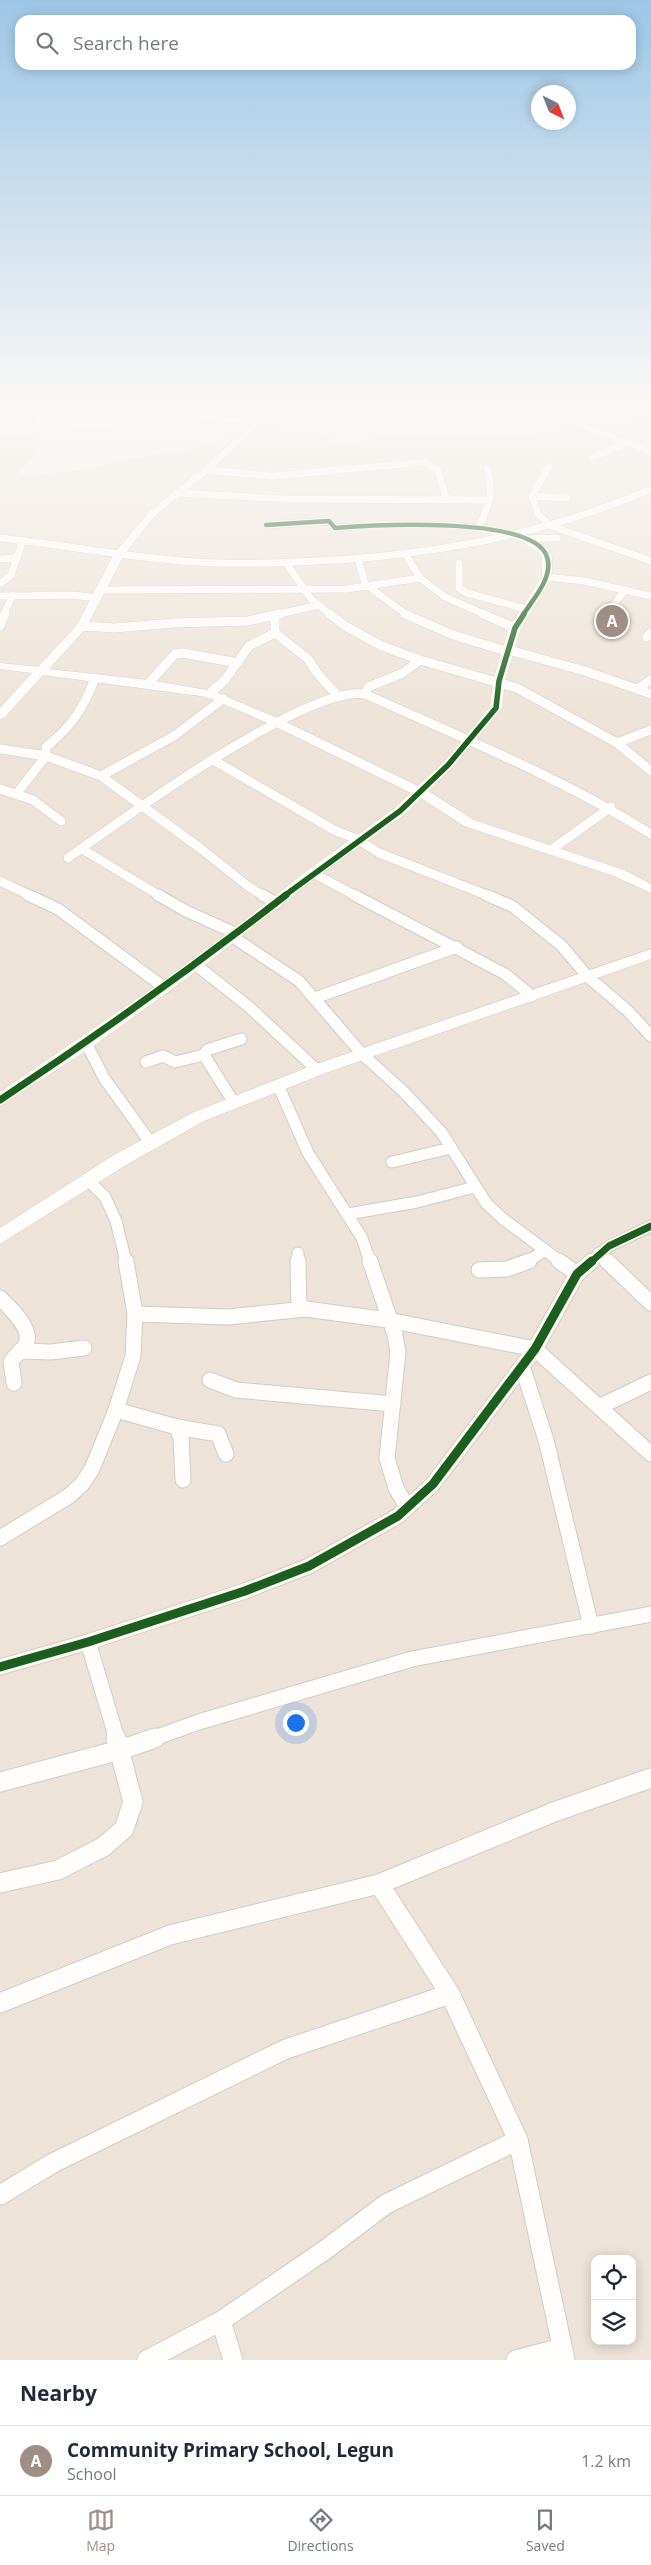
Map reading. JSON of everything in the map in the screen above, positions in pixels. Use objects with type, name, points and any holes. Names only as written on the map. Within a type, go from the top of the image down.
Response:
[{"type":"street","points":[[0,715],[42,672],[82,626],[119,554],[158,509]]},
{"type":"street","points":[[478,528],[487,509]]},
{"type":"street","points":[[536,509],[538,514],[551,526],[651,561]]},
{"type":"street","points":[[0,538],[196,562],[286,563],[406,555],[523,537],[551,526],[580,519],[603,509]]},
{"type":"street","points":[[266,525],[329,521],[335,528],[380,524],[454,525],[523,537],[557,538]]},
{"type":"street","points":[[0,1100],[165,988],[314,873],[400,811],[471,740],[496,708],[499,681],[515,628],[547,577],[547,557],[523,537]]},
{"type":"street","points":[[1,583],[11,575],[24,540]]},
{"type":"street","points":[[406,555],[420,578],[446,597],[515,628]]},
{"type":"street","points":[[0,559],[17,558]]},
{"type":"street","points":[[358,559],[367,587],[390,605],[429,625],[480,644],[585,670],[651,694]]},
{"type":"street","points":[[286,563],[303,588],[318,605],[345,626],[366,638],[420,660],[499,681],[517,688],[617,743],[651,771]]},
{"type":"street","points":[[459,563],[459,588],[466,593],[526,609]]},
{"type":"street","points":[[547,577],[651,596]]},
{"type":"street","points":[[0,596],[367,587],[420,578]]},
{"type":"street","points":[[602,621],[625,590]]},
{"type":"street","points":[[0,625],[12,596]]},
{"type":"street","points":[[82,626],[149,627],[174,623],[248,621],[318,605]]},
{"type":"street","points":[[275,616],[275,633]]},
{"type":"street","points":[[209,694],[226,680],[238,663],[243,650],[250,644],[275,633]]},
{"type":"street","points":[[275,633],[308,659],[317,673],[338,696]]},
{"type":"street","points":[[148,684],[175,654],[183,653],[238,663]]},
{"type":"street","points":[[365,694],[368,687],[400,675],[416,666],[420,660]]},
{"type":"street","points":[[0,666],[148,684],[209,694],[276,722],[420,792],[469,823],[619,873],[648,885]]},
{"type":"street","points":[[18,792],[46,756],[46,747],[63,733],[86,702],[95,678]]},
{"type":"street","points":[[637,689],[651,680]]},
{"type":"street","points":[[68,858],[142,805],[276,722],[311,705],[354,692],[365,694],[430,724],[471,740],[610,807],[651,834]]},
{"type":"street","points":[[101,776],[174,736],[223,699]]},
{"type":"street","points":[[617,743],[651,730]]},
{"type":"street","points":[[0,748],[46,756],[101,776],[249,887],[277,903]]},
{"type":"street","points":[[215,761],[334,830],[359,840],[379,853],[463,884],[512,906],[562,946],[587,976],[628,1010],[651,1036]]},
{"type":"street","points":[[0,789],[18,792],[34,799],[61,821]]},
{"type":"street","points":[[551,850],[610,807]]},
{"type":"street","points":[[82,849],[186,911],[234,935],[299,981],[362,1054],[403,1091],[442,1133],[486,1203],[503,1219],[577,1274]]},
{"type":"street","points":[[314,873],[505,974],[532,996]]},
{"type":"street","points":[[0,881],[58,909],[165,988]]},
{"type":"street","points":[[315,998],[457,947]]},
{"type":"street","points":[[0,1237],[150,1142],[198,1118],[316,1070],[651,954]]},
{"type":"street","points":[[196,965],[248,1006],[316,1070]]},
{"type":"street","points":[[146,1062],[163,1056],[175,1062],[204,1055],[209,1049],[240,1040]]},
{"type":"street","points":[[86,1043],[104,1078],[150,1142]]},
{"type":"street","points":[[204,1055],[234,1103]]},
{"type":"street","points":[[278,1085],[308,1153],[362,1238],[377,1277],[388,1320],[395,1335],[398,1352],[387,1458],[396,1488],[407,1508]]},
{"type":"street","points":[[392,1162],[451,1148]]},
{"type":"street","points":[[0,1538],[69,1496],[82,1484],[92,1469],[116,1410],[132,1356],[135,1314],[131,1283],[116,1221],[105,1197],[88,1180]]},
{"type":"street","points":[[348,1214],[417,1202],[475,1187]]},
{"type":"street","points":[[0,1667],[88,1642],[245,1591],[308,1566],[360,1539],[407,1508],[433,1484],[535,1349],[577,1274],[609,1246],[651,1226]]},
{"type":"street","points":[[479,1270],[509,1271],[520,1267],[545,1250]]},
{"type":"street","points":[[298,1253],[299,1309]]},
{"type":"street","points":[[599,1253],[651,1303]]},
{"type":"street","points":[[0,1298],[23,1324],[27,1334],[26,1346],[13,1355],[10,1361],[14,1384]]},
{"type":"street","points":[[135,1314],[228,1317],[299,1309],[388,1320],[535,1349],[651,1454]]},
{"type":"street","points":[[20,1351],[51,1352],[84,1348]]},
{"type":"street","points":[[522,1366],[546,1440],[591,1626]]},
{"type":"street","points":[[210,1380],[236,1390],[393,1404]]},
{"type":"street","points":[[599,1407],[651,1382]]},
{"type":"street","points":[[116,1410],[177,1427],[199,1428],[218,1434],[226,1454]]},
{"type":"street","points":[[177,1427],[181,1438],[183,1480]]},
{"type":"street","points":[[0,1782],[120,1750],[202,1721],[412,1659],[651,1614]]},
{"type":"street","points":[[0,1883],[58,1870],[103,1846],[124,1829],[133,1802],[120,1750],[88,1642]]},
{"type":"street","points":[[0,2003],[170,1935],[379,1884],[554,1812],[651,1780]]},
{"type":"street","points":[[379,1884],[401,1921],[450,1994],[518,2140],[563,2354],[516,2360]]},
{"type":"street","points":[[0,2195],[53,2163],[286,2049],[450,1994]]},
{"type":"street","points":[[148,2360],[221,2321],[325,2250],[386,2204],[518,2140]]},
{"type":"street","points":[[221,2321],[233,2360]]},
{"type":"shaded area","points":[[0,509],[651,509],[651,2360],[0,2360]]},
{"type":"cycle path","points":[[0,1100],[86,1043],[196,965],[313,873],[400,811],[448,765],[496,708],[499,681],[515,628],[547,577],[547,557],[542,550],[519,535],[454,525],[380,524],[335,528],[329,521],[266,525]]},
{"type":"cycle path","points":[[0,1667],[88,1642],[245,1591],[309,1566],[398,1516],[433,1484],[535,1349],[577,1274],[609,1246],[651,1226]]},
{"type":"place","name":"Community Primary School, Legun","points":[[612,621]]}]
